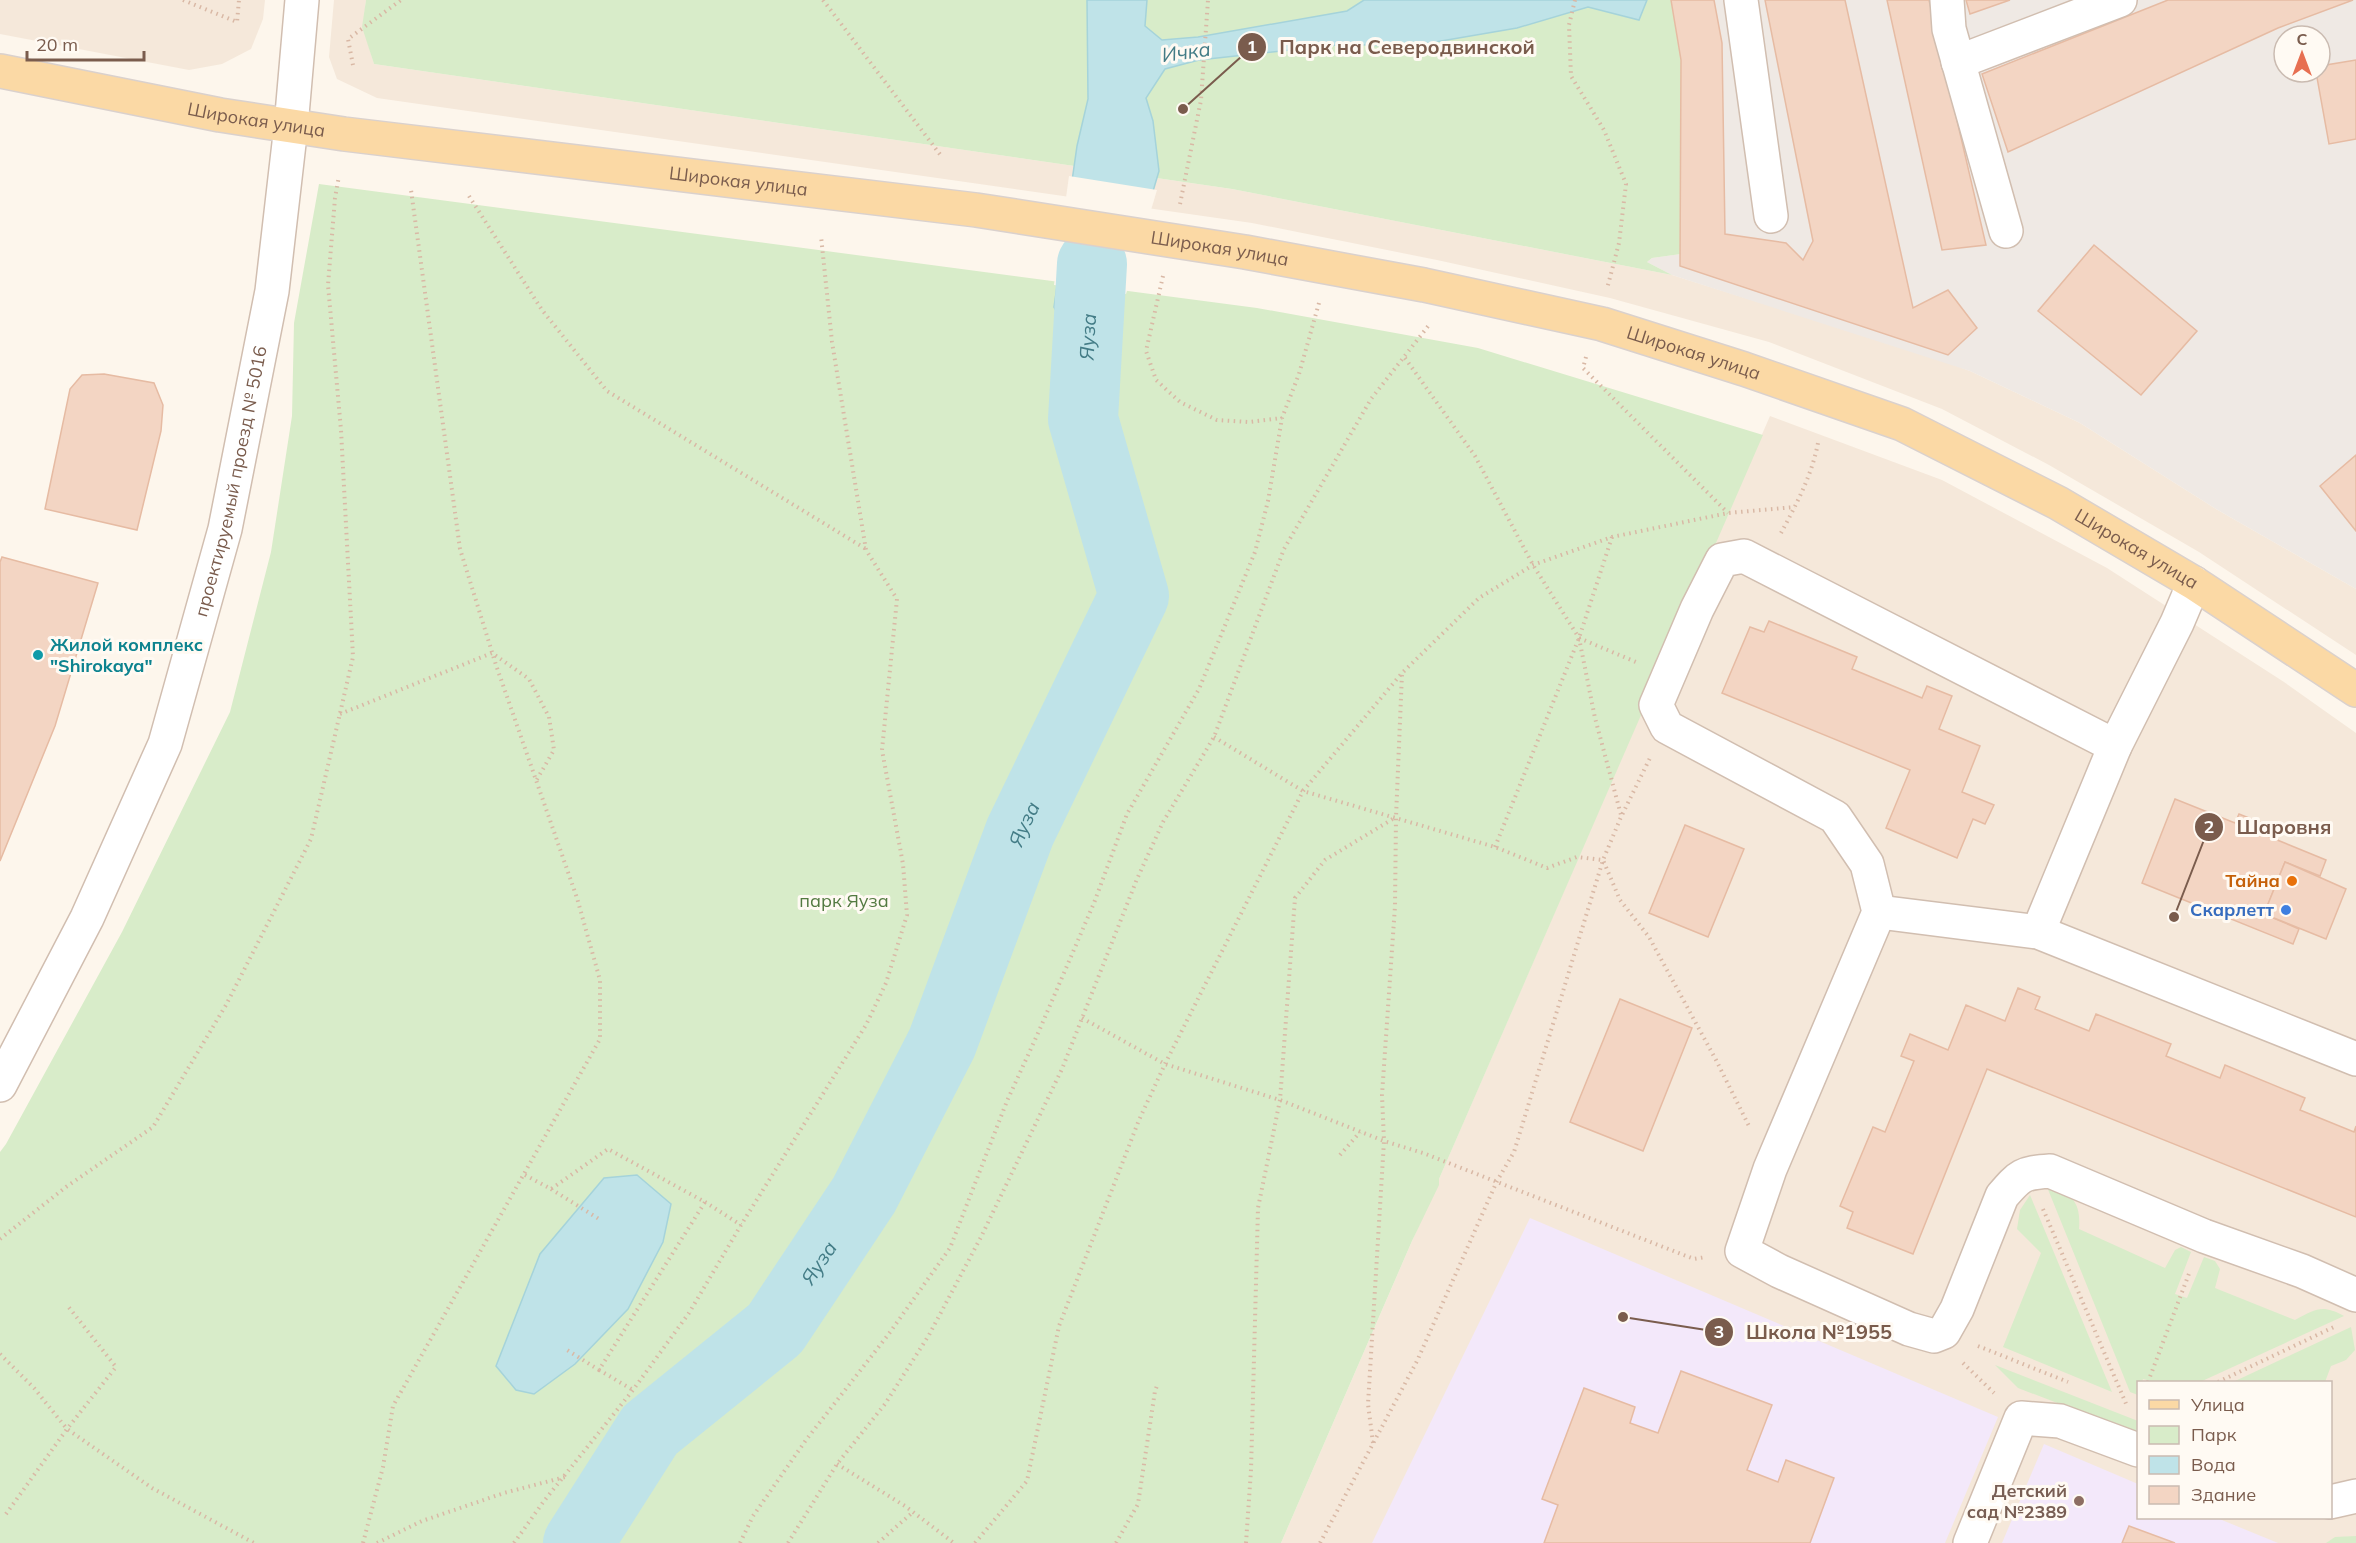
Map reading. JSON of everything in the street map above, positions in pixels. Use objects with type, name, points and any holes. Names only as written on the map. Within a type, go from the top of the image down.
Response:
[{"type":"main road","name":"Широкая улица","points":[[0,71],[220,116],[976,210],[1245,252],[1424,285],[1596,323],[1744,369],[1902,424],[2058,503],[2194,583],[2356,690]]},
{"type":"street","name":"проектируемый проезд № 5016","points":[[0,1085],[87,918],[165,744],[225,529],[272,291],[291,126],[302,0]]},
{"type":"street","points":[[1741,0],[1771,216]]},
{"type":"street","points":[[1947,0],[1949,29],[2006,231]]},
{"type":"street","points":[[1958,62],[2120,0]]},
{"type":"street","points":[[2115,746],[1744,556],[1722,560],[1696,609],[1656,705],[1667,727],[1835,817],[1867,864],[1879,912],[1770,1169],[1742,1251],[1909,1329],[1939,1334],[1957,1308],[2002,1197],[2015,1181],[2028,1172],[2050,1171],[2204,1236],[2302,1271],[2351,1308]]},
{"type":"street","points":[[2038,932],[2115,746],[2177,623],[2194,583]]},
{"type":"street","points":[[1879,912],[2038,932],[2356,1059]]},
{"type":"street","points":[[1970,1543],[2021,1418],[2060,1421],[2137,1449]]},
{"type":"street","points":[[2332,1502],[2356,1496]]},
{"type":"path","points":[[183,0],[237,22],[239,0]]},
{"type":"path","points":[[353,65],[348,39],[401,0]]},
{"type":"path","points":[[823,0],[942,157]]},
{"type":"path","points":[[1182,197],[1201,100],[1208,0]]},
{"type":"path","points":[[1575,0],[1569,25],[1571,76],[1604,130],[1626,184],[1622,226],[1583,368],[1728,513]]},
{"type":"path","points":[[0,1239],[66,1187],[153,1127],[226,1005],[311,839],[353,657],[341,430],[327,285],[339,176]]},
{"type":"path","points":[[363,1543],[384,1467],[393,1406],[600,1039],[600,980],[577,898],[492,653],[460,549],[411,190]]},
{"type":"path","points":[[469,196],[542,310],[607,391],[866,550]]},
{"type":"path","points":[[514,1543],[633,1390],[689,1313],[741,1225],[866,1026],[886,983],[907,915],[903,864],[882,750],[897,599],[866,550],[832,342],[820,236]]},
{"type":"path","points":[[740,1543],[753,1516],[800,1449],[888,1335],[950,1248],[1007,1101],[1094,903],[1126,814],[1199,689],[1255,552],[1268,501],[1282,418],[1299,374],[1319,302]]},
{"type":"path","points":[[788,1543],[837,1464],[885,1404],[929,1335],[981,1237],[1062,1069],[1137,879],[1163,822],[1214,736],[1284,549],[1371,399],[1429,325]]},
{"type":"path","points":[[1146,351],[1156,380],[1180,402],[1217,420],[1249,422],[1282,418]]},
{"type":"path","points":[[1405,358],[1475,456],[1533,565],[1579,638],[1595,718],[1621,816]]},
{"type":"path","points":[[1763,566],[1795,507],[1815,458],[1818,443]]},
{"type":"path","points":[[975,1543],[1027,1481],[1059,1326],[1139,1120],[1303,791],[1402,673],[1479,598],[1533,565],[1612,537],[1728,513],[1795,507]]},
{"type":"path","points":[[1496,847],[1579,638],[1612,537]]},
{"type":"path","points":[[1579,638],[1667,676]]},
{"type":"path","points":[[340,714],[492,653]]},
{"type":"path","points":[[492,653],[529,679],[549,717],[554,750],[536,782]]},
{"type":"path","points":[[1373,1444],[1368,1404],[1384,1142],[1382,1095],[1395,906],[1402,673]]},
{"type":"path","points":[[1320,1543],[1417,1361],[1497,1181],[1514,1152],[1603,860],[1621,816],[1667,727]]},
{"type":"path","points":[[1214,736],[1303,791],[1496,847],[1547,868],[1577,857],[1603,860]]},
{"type":"path","points":[[1246,1543],[1251,1470],[1258,1208],[1280,1100],[1295,898],[1325,860],[1396,817]]},
{"type":"path","points":[[1603,860],[1620,900],[1649,937],[1705,1040],[1770,1169]]},
{"type":"path","points":[[1082,1018],[1165,1064],[1280,1100],[1384,1142],[1423,1153],[1497,1181],[1694,1259],[1742,1251]]},
{"type":"path","points":[[1340,1155],[1360,1132]]},
{"type":"path","points":[[551,1189],[608,1149],[705,1202],[741,1225]]},
{"type":"path","points":[[2028,1172],[2127,1406]]},
{"type":"path","points":[[525,1175],[598,1219]]},
{"type":"path","points":[[599,1370],[705,1202]]},
{"type":"path","points":[[2149,1381],[2204,1236]]},
{"type":"path","points":[[6,1514],[67,1429],[116,1368],[67,1305]]},
{"type":"path","points":[[2222,1381],[2351,1308]]},
{"type":"path","points":[[1939,1334],[2073,1384]]},
{"type":"path","points":[[1939,1334],[2021,1418]]},
{"type":"path","points":[[567,1350],[633,1390]]},
{"type":"path","points":[[0,1354],[34,1388],[67,1429],[152,1488],[254,1543]]},
{"type":"path","points":[[1116,1543],[1138,1504],[1158,1383]]},
{"type":"path","points":[[2116,1402],[2137,1410]]},
{"type":"path","points":[[837,1464],[913,1512],[954,1543]]},
{"type":"path","points":[[377,1543],[422,1521],[504,1493],[565,1477]]},
{"type":"path","points":[[878,1543],[913,1512]]},
{"type":"shaded area","points":[[0,0],[265,0],[263,19],[251,49],[222,64],[189,70],[0,34]]},
{"type":"shaded area","points":[[334,0],[366,0],[363,27],[374,64],[1232,189],[1672,275],[1938,359],[1970,371],[2080,423],[2216,509],[2356,589],[2356,655],[2199,552],[2049,465],[1942,409],[1769,342],[1610,298],[1252,223],[377,98],[337,79],[329,57]]},
{"type":"shaded area","points":[[1671,0],[2356,0],[2356,589],[2216,509],[2080,423],[1970,371],[1672,275],[1647,262],[1652,258],[1681,254],[1681,60]]},
{"type":"shaded area","points":[[1770,416],[1942,480],[2107,568],[2284,682],[2356,733],[2356,1543],[1281,1543]]},
{"type":"shaded area","points":[[1530,1218],[1998,1417],[1945,1543],[1372,1543]]},
{"type":"shaded area","name":"Детский сад №2389","points":[[2044,1444],[2137,1484],[2137,1519],[2219,1519],[2278,1543],[2002,1543]]},
{"type":"green space","points":[[366,0],[1671,0],[1681,60],[1681,254],[1652,258],[1647,262],[1672,275],[1232,189],[374,64],[362,27]]},
{"type":"green space","name":"парк Яуза","points":[[319,184],[1257,308],[1478,348],[1763,435],[1439,1179],[1439,1185],[1412,1241],[1281,1543],[0,1543],[0,1152],[122,932],[230,712],[271,552],[292,416],[294,323]]},
{"type":"green space","points":[[2047,1187],[2064,1192],[2074,1201],[2079,1213],[2079,1229],[2165,1268],[2175,1250],[2181,1247],[2191,1252],[2175,1294],[2187,1298],[2204,1257],[2215,1261],[2220,1269],[2215,1288],[2295,1320],[2319,1309],[2330,1310],[2344,1316],[2202,1381],[2143,1379],[2137,1381],[2137,1395],[2130,1392]]},
{"type":"green space","points":[[2030,1195],[2112,1392],[2003,1347],[2041,1253],[2017,1229],[2020,1210]]},
{"type":"green space","points":[[2351,1327],[2355,1350],[2346,1360],[2331,1366],[2325,1381],[2235,1381]]},
{"type":"green space","points":[[1995,1365],[2137,1421],[2137,1434],[2018,1388]]},
{"type":"green space","points":[[2356,1536],[2356,1543],[2326,1543],[2335,1537]]},
{"type":"water","name":"Ичка","points":[[1087,0],[1147,0],[1145,26],[1162,40],[1198,37],[1347,11],[1364,0],[1647,0],[1639,20],[1588,7],[1517,28],[1406,47],[1346,44],[1199,60],[1165,69],[1146,98],[1153,121],[1159,171],[1109,340],[1084,365],[1054,307],[1077,146],[1088,99]]},
{"type":"water","points":[[637,1175],[671,1204],[663,1242],[628,1309],[575,1364],[534,1394],[516,1390],[496,1366],[540,1254],[604,1178]]},
{"type":"pier","points":[[1069,176],[1157,190],[1126,294],[1054,285]]},
{"type":"building","points":[[1671,0],[1714,0],[1722,43],[1725,234],[1786,243],[1803,260],[1813,241],[1765,0],[1845,0],[1913,308],[1948,290],[1977,328],[1948,355],[1680,266],[1681,60]]},
{"type":"building","points":[[1887,0],[1929,0],[1986,245],[1942,250]]},
{"type":"building","points":[[1966,0],[2010,0],[1970,14]]},
{"type":"building","points":[[2168,0],[2353,0],[2289,24],[2272,24],[2272,31],[2008,152],[1982,74]]},
{"type":"building","points":[[2356,60],[2356,139],[2329,144],[2318,84],[2332,84],[2332,64]]},
{"type":"building","points":[[2094,245],[2197,331],[2141,395],[2038,311]]},
{"type":"building","points":[[104,374],[154,383],[163,405],[161,431],[137,530],[45,509],[70,389],[82,375]]},
{"type":"building","points":[[2356,455],[2356,531],[2320,486]]},
{"type":"building","name":"Жилой комплекс \"Shirokaya\"","points":[[2,557],[98,583],[55,726],[0,861],[0,562]]},
{"type":"building","points":[[1769,621],[1857,657],[1852,669],[1922,698],[1927,686],[1952,696],[1939,729],[1980,746],[1962,792],[1994,805],[1985,824],[1973,819],[1957,858],[1886,828],[1910,770],[1722,693],[1750,627],[1764,632]]},
{"type":"building","points":[[2175,799],[2235,823],[2239,814],[2269,826],[2265,835],[2326,860],[2320,876],[2285,862],[2264,914],[2299,929],[2293,944],[2142,883]]},
{"type":"building","points":[[1685,825],[1744,849],[1708,937],[1649,913]]},
{"type":"building","points":[[2285,862],[2346,889],[2326,939],[2264,914]]},
{"type":"building","points":[[2018,988],[2040,997],[2035,1009],[2089,1031],[2096,1014],[2171,1044],[2166,1056],[2220,1078],[2225,1065],[2305,1098],[2300,1110],[2354,1132],[2356,1126],[2356,1217],[1987,1069],[1913,1254],[1847,1228],[1853,1212],[1840,1206],[1873,1127],[1885,1132],[1914,1061],[1901,1056],[1910,1034],[1948,1050],[1966,1005],[2005,1021]]},
{"type":"building","points":[[1620,999],[1692,1028],[1643,1151],[1570,1122]]},
{"type":"building","points":[[1681,1371],[1772,1405],[1747,1470],[1778,1482],[1786,1460],[1834,1478],[1810,1543],[1544,1543],[1558,1505],[1542,1499],[1584,1388],[1635,1407],[1630,1423],[1658,1433]]},
{"type":"building","points":[[2129,1526],[2175,1543],[2122,1543]]},
{"type":"waterway","name":"Яуза","points":[[578,1543],[650,1430],[775,1329],[864,1195],[942,1043],[1020,832],[1134,596],[1083,419],[1092,264]]},
{"type":"place","name":"Парк на Северодвинской","points":[[1183,109]]},
{"type":"place","name":"Жилой комплекс \"Shirokaya\"","points":[[38,655]]},
{"type":"place","name":"Тайна","points":[[2292,881]]},
{"type":"place","name":"Скарлетт","points":[[2286,910]]},
{"type":"place","name":"Шаровня","points":[[2174,917]]},
{"type":"place","name":"Школа №1955","points":[[1623,1317]]},
{"type":"place","name":"Детский сад №2389","points":[[2079,1501]]}]
